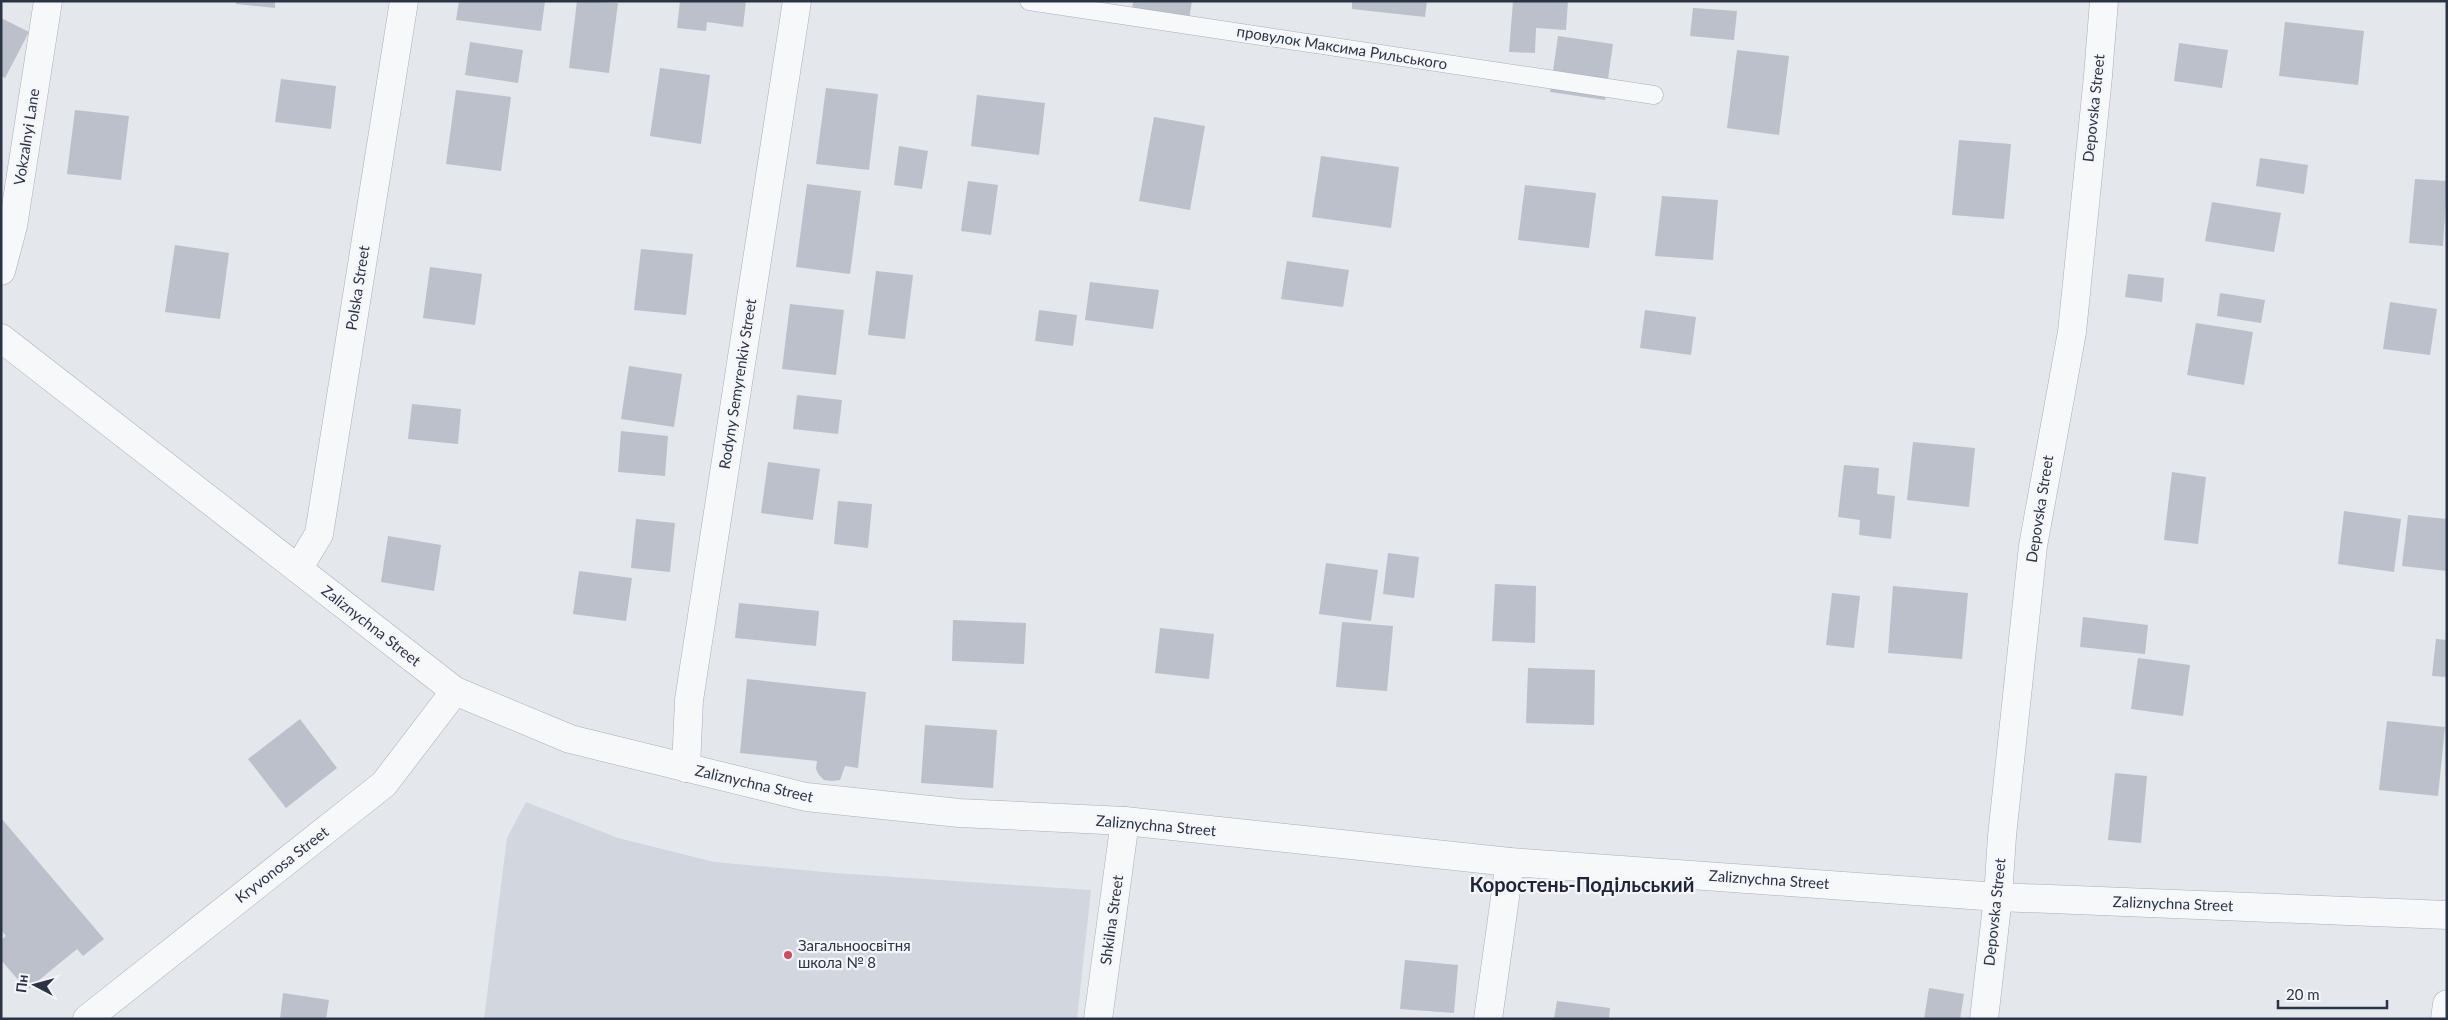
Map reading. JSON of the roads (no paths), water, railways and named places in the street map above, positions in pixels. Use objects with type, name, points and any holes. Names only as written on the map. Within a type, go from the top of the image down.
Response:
[{"type":"street","name":"Vokzalnyi Lane","points":[[1,271],[13,226],[48,1]]},
{"type":"street","name":"Polska Street","points":[[298,569],[319,534],[404,1]]},
{"type":"street","name":"Rodyny Semyrenkiv Street","points":[[686,768],[689,700],[798,1]]},
{"type":"street","name":"Depovska Street","points":[[1984,1019],[2033,546],[2072,332],[2104,1]]},
{"type":"street","name":"Zaliznychna Street","points":[[1,338],[456,691],[570,739],[806,798],[959,813],[1125,821],[1510,862],[1998,897],[2447,915]]},
{"type":"street","name":"Kryvonosa Street","points":[[87,1019],[384,784],[456,691]]},
{"type":"street","name":"Shkilna Street","points":[[1098,1019],[1125,821]]},
{"type":"street","points":[[1488,1019],[1510,862]]},
{"type":"street","points":[[2445,1019],[2447,1004]]},
{"type":"lane","name":"провулок Максима Рильського","points":[[1029,1],[1654,95]]},
{"type":"place","name":"Загальноосвітня школа № 8","points":[[788,955]]},
{"type":"district","name":"Коростень-Подільський","points":[[1582,885]]}]
